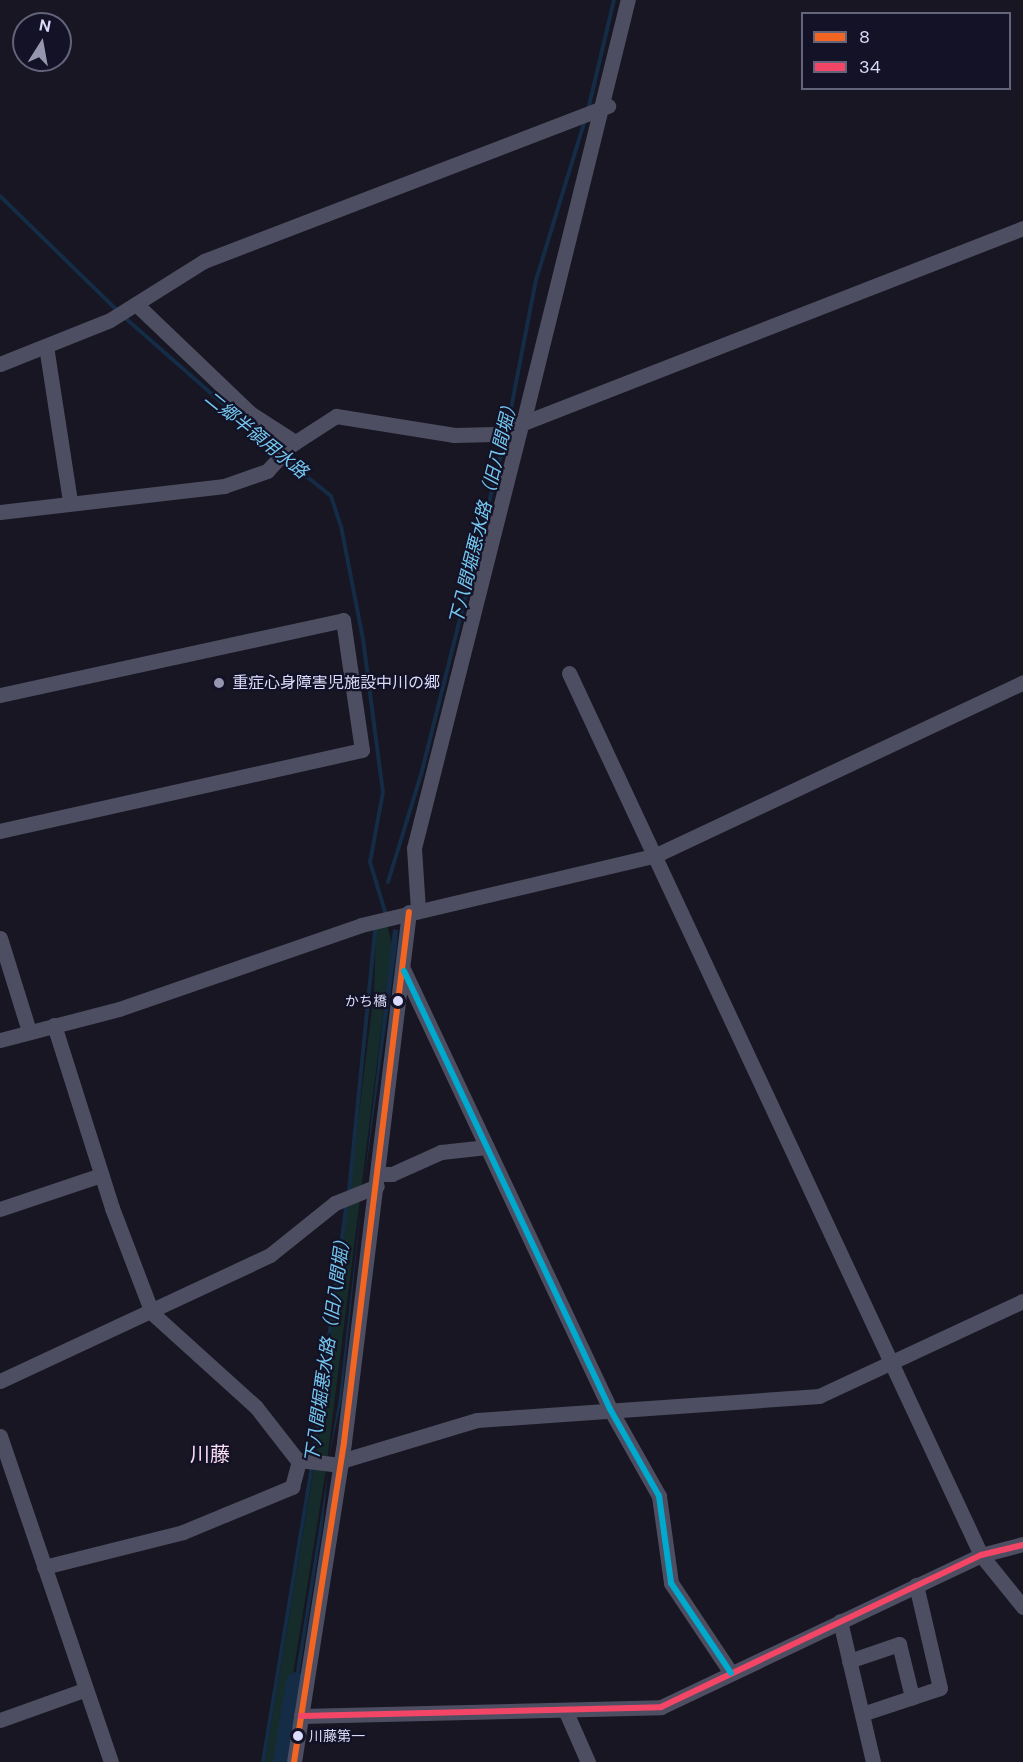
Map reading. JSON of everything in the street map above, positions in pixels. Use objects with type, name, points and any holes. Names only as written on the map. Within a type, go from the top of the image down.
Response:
[{"type":"street","points":[[294,1762],[368,1186],[404,971],[414,848],[520,425],[604,109],[628,0]]},
{"type":"street","points":[[0,364],[110,320],[204,261],[604,109]]},
{"type":"street","points":[[0,512],[70,501],[209,490],[267,471],[293,443],[336,416],[454,435],[495,434],[1023,228]]},
{"type":"street","points":[[136,304],[250,413],[293,443]]},
{"type":"street","points":[[46,346],[70,501]]},
{"type":"street","points":[[0,695],[344,620],[362,750],[0,831]]},
{"type":"street","points":[[569,673],[809,1196],[893,1362],[981,1555],[1023,1607]]},
{"type":"street","points":[[0,1040],[119,1009],[370,922],[654,856],[1023,682]]},
{"type":"street","points":[[0,938],[29,1031]]},
{"type":"street","points":[[404,971],[610,1409],[659,1496],[671,1583],[731,1673]]},
{"type":"street","points":[[54,1025],[100,1175],[152,1313],[256,1407],[299,1460],[332,1463],[477,1420],[819,1396],[1023,1301]]},
{"type":"street","points":[[0,1381],[152,1313],[270,1255],[336,1203],[392,1174],[441,1152],[487,1147]]},
{"type":"street","points":[[0,1209],[100,1175]]},
{"type":"street","points":[[0,1436],[84,1690],[111,1762]]},
{"type":"street","points":[[44,1567],[203,1524],[292,1486],[299,1460]]},
{"type":"street","points":[[301,1716],[566,1712],[661,1707],[981,1555],[1023,1544]]},
{"type":"street","points":[[862,1714],[940,1688],[916,1585]]},
{"type":"street","points":[[840,1621],[873,1762]]},
{"type":"street","points":[[849,1661],[899,1644],[912,1697]]},
{"type":"street","points":[[0,1720],[84,1690]]},
{"type":"street","points":[[566,1712],[588,1762]]},
{"type":"green space","points":[[387,925],[392,944],[326,1469],[279,1762],[265,1762],[316,1456],[374,993],[376,928]]},
{"type":"water","points":[[393,929],[398,930],[397,947],[364,1184]]},
{"type":"water","points":[[362,1197],[342,1398],[329,1458],[339,1397]]},
{"type":"water","points":[[328,1472],[323,1524],[294,1709],[290,1709]]},
{"type":"waterway","name":"下八間堀悪水路（旧八間堀）","points":[[588,110],[614,0]]},
{"type":"waterway","name":"下八間堀悪水路（旧八間堀）","points":[[508,424],[536,280],[585,120]]},
{"type":"waterway","name":"二郷半領用水路","points":[[0,196],[118,311]]},
{"type":"waterway","points":[[123,316],[280,454]]},
{"type":"waterway","name":"下八間堀悪水路（旧八間堀）","points":[[388,882],[421,775],[506,434]]},
{"type":"waterway","name":"二郷半領用水路","points":[[285,459],[331,496],[341,526],[363,639],[383,792],[370,862],[386,915]]},
{"type":"waterway","name":"下八間堀悪水路（旧八間堀）","points":[[349,1192],[375,930]]},
{"type":"waterway","name":"下八間堀悪水路（旧八間堀）","points":[[313,1459],[347,1202]]},
{"type":"waterway","name":"下八間堀悪水路（旧八間堀）","points":[[263,1762],[312,1467]]},
{"type":"waterway","name":"二郷半領用水路","points":[[283,1762],[296,1682]]},
{"type":"transit line","name":"8","points":[[294,1762],[344,1442],[409,912]]},
{"type":"transit line","points":[[404,971],[610,1409],[659,1496],[671,1583],[731,1673]]},
{"type":"transit line","name":"34","points":[[301,1716],[661,1707],[981,1555],[1023,1545]]},
{"type":"place","name":"重症心身障害児施設中川の郷","points":[[219,683]]},
{"type":"place","name":"かち橋","points":[[398,1001]]},
{"type":"place","name":"川藤第一","points":[[298,1736]]},
{"type":"district","name":"川藤","points":[[210,1454]]}]
